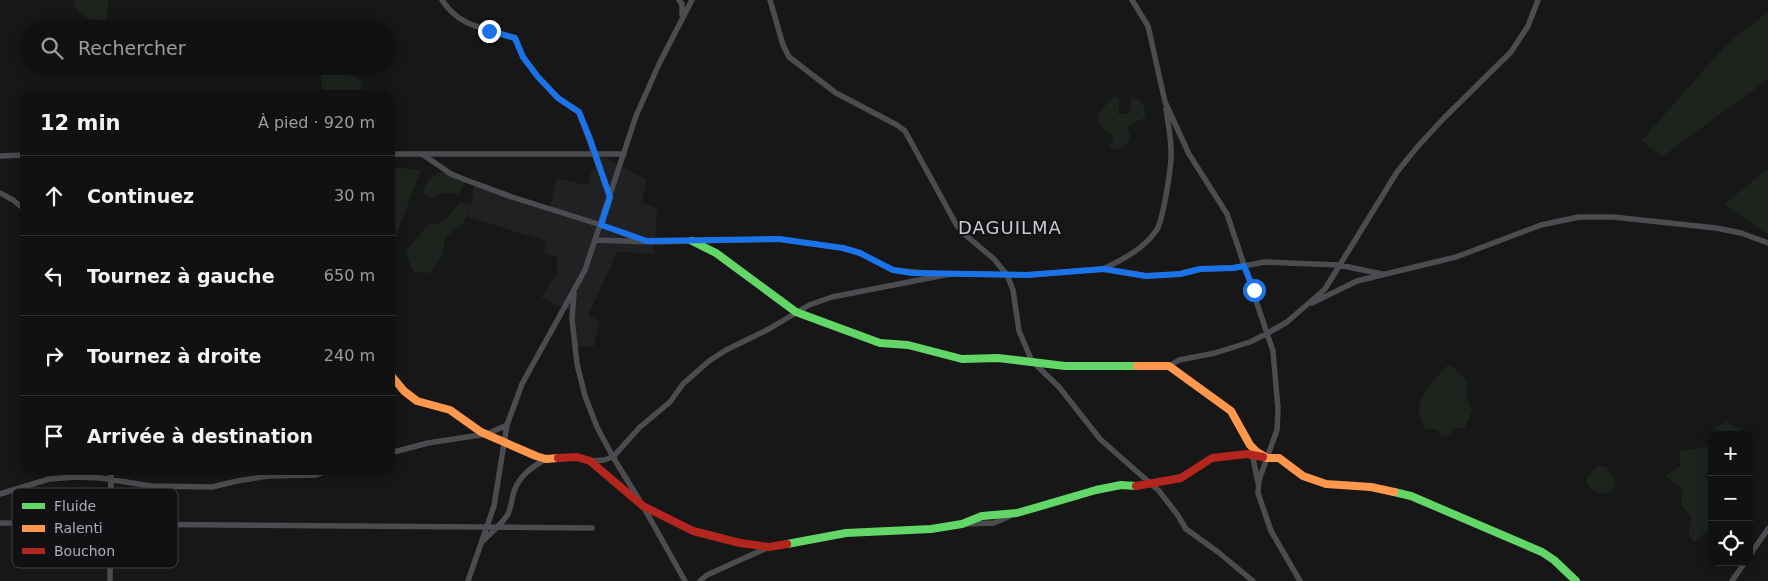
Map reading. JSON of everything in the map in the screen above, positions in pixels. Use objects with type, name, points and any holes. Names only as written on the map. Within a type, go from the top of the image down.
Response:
[{"type":"street","points":[[442,0],[450,12],[479,28],[515,38],[523,57],[538,77],[558,98],[579,112],[610,197]]},
{"type":"street","points":[[679,0],[682,4],[682,16]]},
{"type":"street","points":[[468,581],[494,506],[507,425],[522,384],[586,270],[636,116],[658,64],[692,0]]},
{"type":"street","points":[[770,0],[789,57],[836,93],[905,131],[960,228],[994,259],[1007,275],[1013,290],[1019,332],[1032,361],[1059,388],[1100,438],[1151,483],[1178,514],[1186,529],[1253,581]]},
{"type":"street","points":[[1104,269],[1132,255],[1158,229],[1171,154],[1165,102],[1148,26],[1132,0]]},
{"type":"street","points":[[692,241],[716,254],[796,312],[880,342],[908,345],[962,359],[998,358],[1065,366],[1169,366],[1179,360],[1215,353],[1250,342],[1287,322],[1325,289],[1397,172],[1445,117],[1511,52],[1528,26],[1538,0]]},
{"type":"street","points":[[1165,102],[1188,154],[1227,214],[1273,351],[1278,430],[1258,486]]},
{"type":"street","points":[[395,154],[624,154]]},
{"type":"street","points":[[422,154],[451,174],[466,180],[647,241]]},
{"type":"street","points":[[0,156],[20,155]]},
{"type":"street","points":[[0,193],[20,206]]},
{"type":"street","points":[[1306,307],[1356,281],[1456,257],[1541,225],[1579,217],[1613,217],[1716,228],[1740,233],[1768,243]]},
{"type":"street","points":[[596,240],[692,241],[779,239],[843,248],[860,253],[893,270],[912,273],[1007,275],[1104,269],[1146,276],[1180,274],[1200,269],[1233,268],[1265,262],[1339,265],[1382,274]]},
{"type":"street","points":[[482,542],[508,513],[521,478],[531,467],[546,459],[577,457],[590,461],[613,457],[640,427],[670,402],[683,384],[709,361],[726,350],[809,305],[832,297],[950,274]]},
{"type":"street","points":[[574,289],[572,319],[577,364],[585,396],[597,427],[613,457],[685,581]]},
{"type":"street","points":[[1169,366],[1232,411],[1247,439],[1257,452],[1267,458]]},
{"type":"street","points":[[395,380],[404,392],[417,401],[450,410],[487,434],[546,459]]},
{"type":"street","points":[[395,452],[428,443],[487,434],[507,425]]},
{"type":"street","points":[[1247,439],[1252,455],[1258,494],[1270,531],[1300,581]]},
{"type":"street","points":[[700,581],[707,575],[769,547],[846,533],[931,529],[962,524],[982,516],[1017,513],[1096,490],[1121,485],[1138,486],[1181,478],[1212,458],[1247,454],[1279,458],[1303,476],[1326,484],[1371,488],[1411,496],[1438,506],[1542,552],[1554,560],[1576,581]]},
{"type":"street","points":[[590,461],[643,506],[693,531],[740,543],[769,547]]},
{"type":"street","points":[[111,475],[111,488]]},
{"type":"street","points":[[20,488],[49,479],[76,477],[151,486],[212,488],[237,481],[268,476],[316,475]]},
{"type":"street","points":[[0,494],[12,490]]},
{"type":"street","points":[[178,525],[592,528]]},
{"type":"street","points":[[1753,550],[1768,528]]},
{"type":"street","points":[[1732,581],[1742,566]]},
{"type":"street","points":[[110,568],[110,581]]},
{"type":"shaded area","points":[[75,0],[109,0],[106,20],[96,20],[81,14],[74,6]]},
{"type":"shaded area","points":[[1768,12],[1768,79],[1662,157],[1641,141],[1726,45]]},
{"type":"shaded area","points":[[320,75],[347,75],[357,77],[362,82],[361,90],[322,90]]},
{"type":"shaded area","points":[[1114,96],[1120,100],[1118,114],[1129,114],[1132,97],[1143,104],[1146,117],[1126,127],[1130,135],[1130,141],[1120,149],[1111,149],[1109,145],[1113,140],[1113,136],[1100,125],[1097,115]]},
{"type":"shaded area","points":[[603,156],[647,180],[642,203],[657,208],[654,254],[617,252],[588,316],[600,321],[594,346],[575,347],[572,312],[541,297],[557,274],[557,257],[543,253],[546,241],[468,217],[475,183],[549,208],[557,179],[588,185],[591,172]]},
{"type":"shaded area","points":[[395,167],[421,170],[395,239]]},
{"type":"shaded area","points":[[1768,169],[1768,235],[1724,204]]},
{"type":"shaded area","points":[[439,172],[466,180],[459,194],[443,193],[432,198],[423,193],[428,181]]},
{"type":"shaded area","points":[[460,202],[471,204],[469,211],[462,224],[445,237],[442,256],[430,273],[413,272],[406,251],[428,225],[440,223],[452,213]]},
{"type":"shaded area","points":[[1447,366],[1452,366],[1467,381],[1465,395],[1472,410],[1465,427],[1452,429],[1451,434],[1442,437],[1436,429],[1425,429],[1419,410],[1425,391]]},
{"type":"shaded area","points":[[1727,421],[1742,431],[1714,431],[1716,427]]},
{"type":"shaded area","points":[[1708,446],[1708,471],[1704,476],[1708,479],[1708,531],[1694,542],[1689,536],[1691,516],[1681,505],[1683,489],[1666,476],[1680,466],[1680,451]]},
{"type":"shaded area","points":[[1598,466],[1606,467],[1612,476],[1616,486],[1609,493],[1600,493],[1589,488],[1586,479]]},
{"type":"traffic: fast","points":[[692,241],[716,253],[796,312],[880,343],[908,345],[962,359],[998,358],[1065,366],[1137,366]]},
{"type":"traffic: fast","points":[[787,544],[846,533],[931,529],[962,524],[982,516],[1017,513],[1096,490],[1121,485],[1136,486]]},
{"type":"traffic: fast","points":[[1394,492],[1411,496],[1542,552],[1554,560],[1576,581]]},
{"type":"traffic: slow","points":[[1137,366],[1169,366],[1231,411],[1250,445],[1257,452],[1267,458],[1279,458],[1303,476],[1326,484],[1371,487],[1394,492]]},
{"type":"traffic: slow","points":[[395,380],[404,391],[417,401],[450,410],[481,432],[536,456],[546,459],[558,458]]},
{"type":"traffic: jam","points":[[1136,486],[1181,478],[1212,458],[1247,454],[1263,457]]},
{"type":"traffic: jam","points":[[558,458],[577,457],[590,461],[643,506],[693,531],[740,543],[769,547],[787,544]]},
{"type":"district","name":"DAGUILMA","points":[[1010,228]]},
{"type":"route","points":[[489,31],[515,38],[523,57],[538,77],[558,98],[579,112],[610,197],[601,225],[647,241],[779,239],[843,248],[860,253],[893,270],[912,273],[1027,275],[1104,269],[1146,276],[1244,266],[1254,290]]}]
